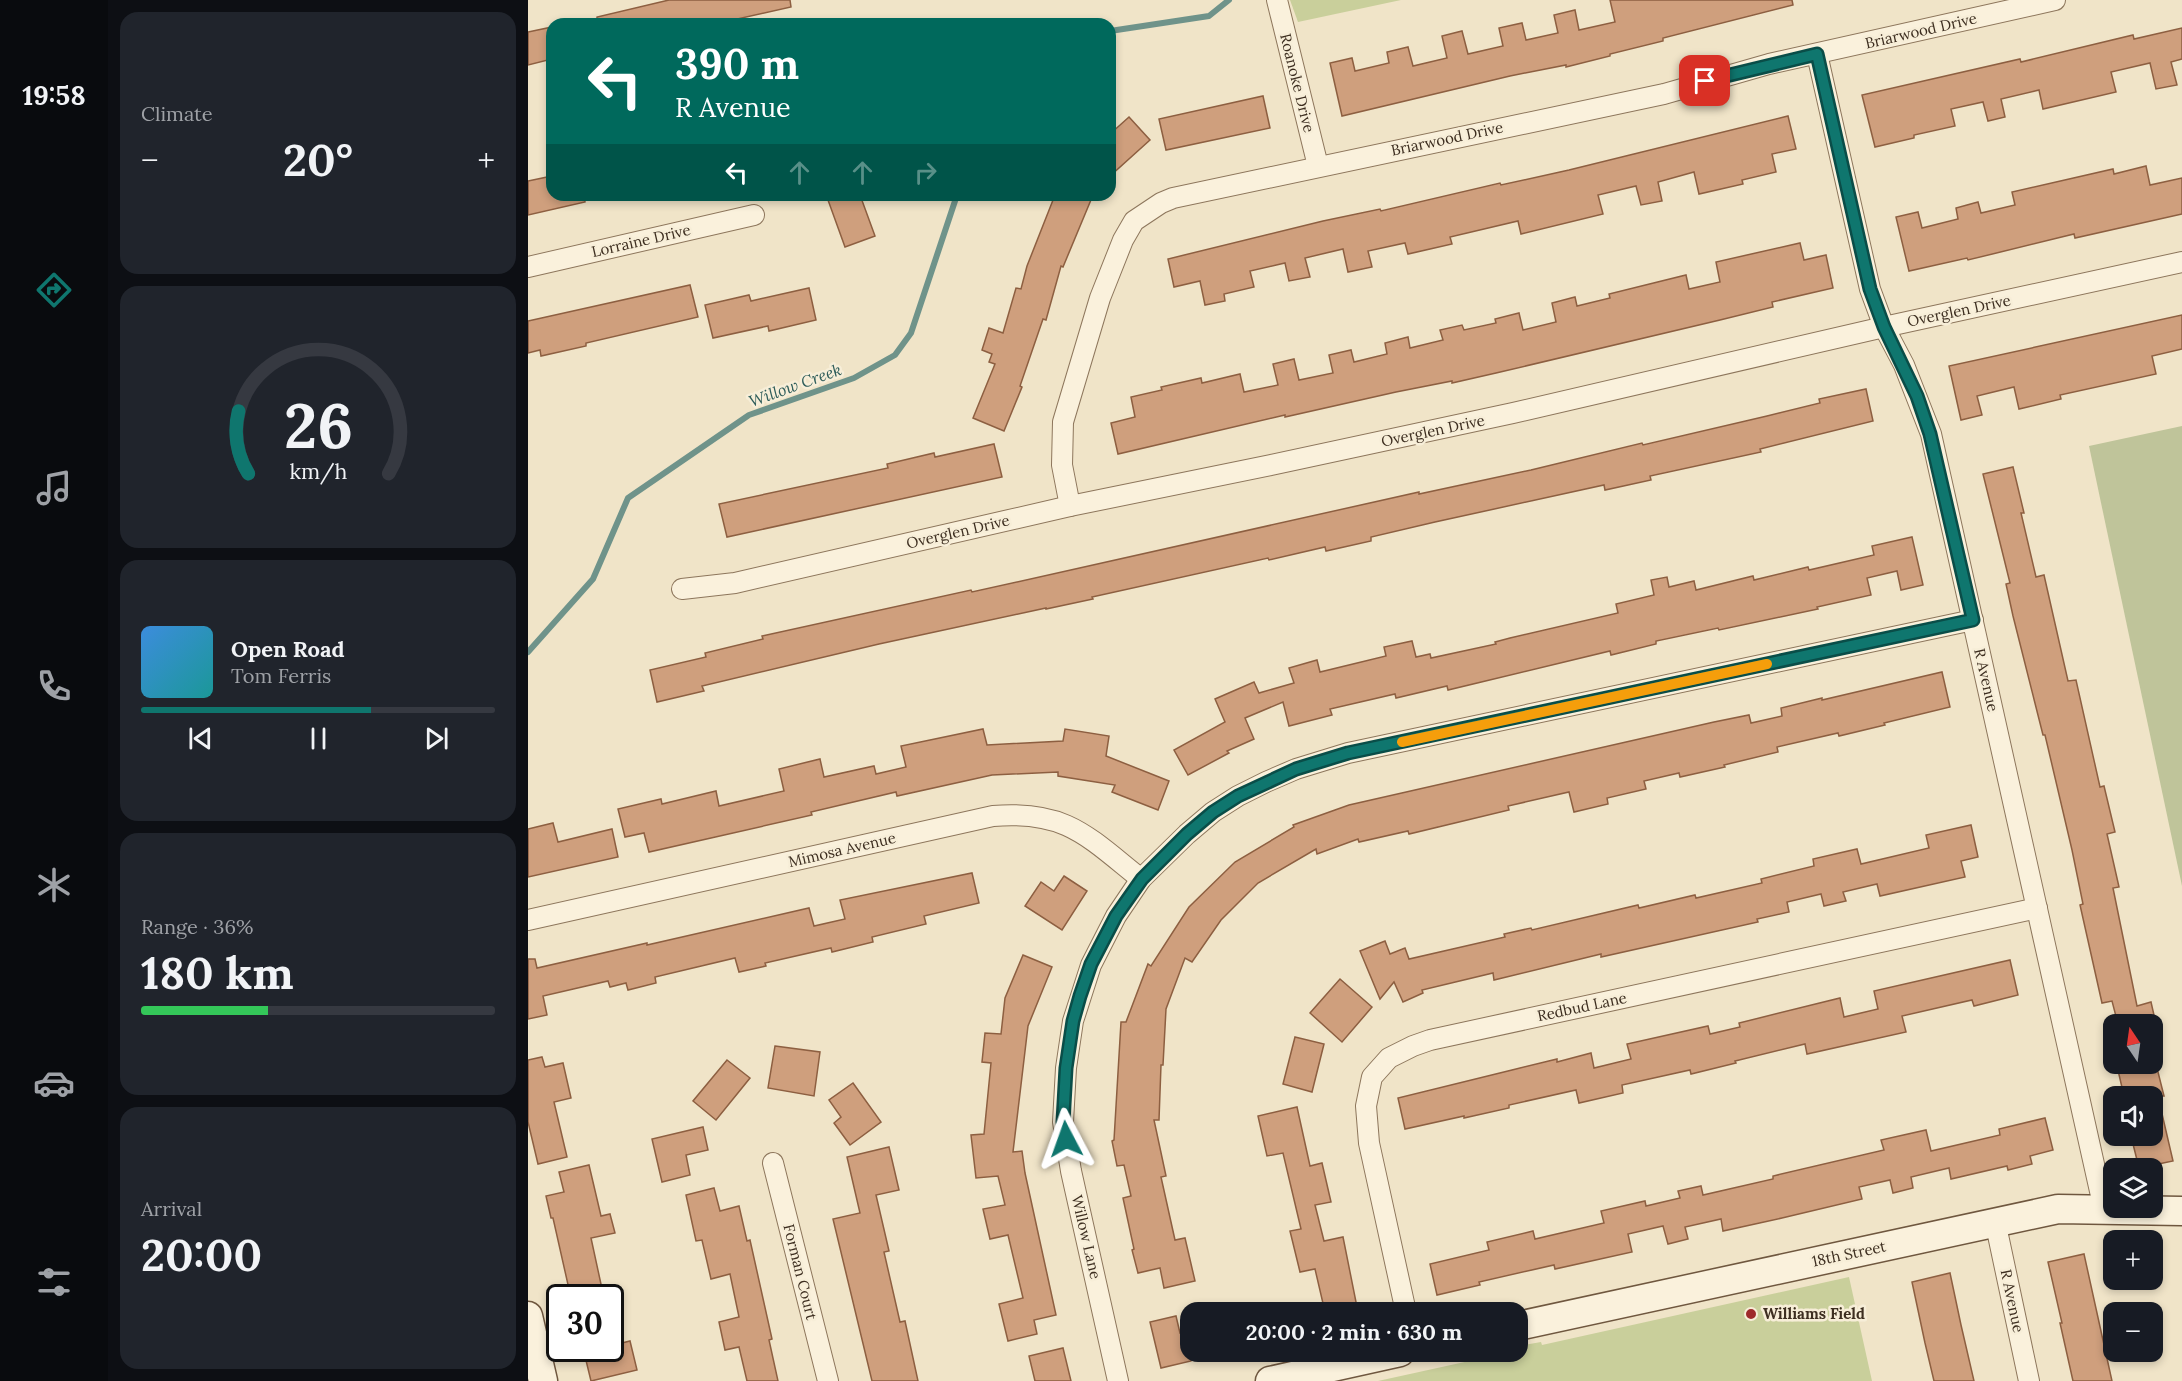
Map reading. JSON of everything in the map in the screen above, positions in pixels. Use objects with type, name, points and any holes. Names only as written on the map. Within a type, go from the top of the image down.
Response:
[{"type":"street","name":"Roanoke Drive","points":[[1277,0],[1318,166]]},
{"type":"street","name":"Briarwood Drive","points":[[1070,506],[1062,465],[1063,422],[1100,298],[1123,240],[1134,221],[1161,203],[1173,198],[1318,166],[1664,94],[1758,67],[2055,0]]},
{"type":"street","name":"R Avenue","points":[[1817,54],[1870,289],[1884,327],[1904,365],[1930,434],[2103,1205]]},
{"type":"street","name":"Lorraine Drive","points":[[528,267],[754,215]]},
{"type":"street","name":"Overglen Drive","points":[[682,589],[735,583],[1070,506],[1502,416],[1884,327],[2182,262]]},
{"type":"street","name":"Willow Lane","points":[[1118,1381],[1071,1171],[1063,1122],[1065,1079],[1073,1021],[1091,964],[1116,916],[1142,879],[1187,834],[1213,812],[1238,796],[1296,769],[1348,753],[1973,620]]},
{"type":"street","name":"Mimosa Avenue","points":[[528,920],[993,816],[1016,814],[1036,815],[1060,821],[1084,833],[1142,879]]},
{"type":"street","name":"Redbud Lane","points":[[1404,1302],[1370,1143],[1366,1106],[1372,1077],[1389,1058],[1430,1040],[2037,908]]},
{"type":"street","name":"Forman Court","points":[[773,1163],[828,1381]]},
{"type":"street","name":"18th Street","points":[[1528,1324],[1995,1221],[2058,1209],[2103,1209]]},
{"type":"street","name":"18th Street","points":[[2163,1212],[2182,1211]]},
{"type":"street","name":"R Avenue","points":[[1995,1221],[2029,1381]]},
{"type":"street","points":[[528,1316],[543,1381]]},
{"type":"street","points":[[1270,1381],[1355,1362]]},
{"type":"green space","points":[[1290,0],[1401,0],[1298,22]]},
{"type":"green space","points":[[2182,426],[2182,886],[2089,446]]},
{"type":"green space","name":"Williams Field","points":[[1849,1277],[1872,1381],[1378,1381],[1465,1362],[1528,1362],[1528,1344],[1541,1342],[1542,1345]]},
{"type":"building","points":[[669,0],[790,0],[791,7],[742,18],[597,17]]},
{"type":"building","points":[[1610,0],[1792,0],[1793,5],[1663,38],[1663,41],[1566,67],[1566,65],[1510,76],[1342,116],[1330,63],[1352,58],[1355,71],[1389,63],[1387,52],[1408,47],[1413,66],[1447,58],[1442,36],[1462,31],[1468,54],[1503,46],[1499,28],[1522,23],[1526,40],[1558,33],[1554,15],[1575,10],[1579,30],[1615,22]]},
{"type":"building","points":[[546,28],[546,60],[528,65],[528,32]]},
{"type":"building","points":[[2182,28],[2182,59],[2171,62],[2177,85],[2156,89],[2150,63],[2111,72],[2116,92],[2043,109],[2039,90],[2001,99],[2005,117],[1988,121],[1983,102],[1951,109],[1955,126],[1875,147],[1862,95],[2020,59],[2021,62],[2133,35],[2134,39]]},
{"type":"building","points":[[1263,96],[1270,128],[1166,150],[1159,119]]},
{"type":"building","points":[[1788,116],[1796,149],[1772,154],[1776,172],[1742,180],[1743,184],[1699,194],[1694,172],[1658,182],[1662,201],[1641,205],[1636,186],[1598,195],[1603,214],[1521,234],[1518,221],[1450,237],[1452,244],[1408,254],[1405,243],[1368,251],[1372,267],[1348,272],[1343,249],[1305,258],[1310,277],[1289,281],[1285,263],[1250,271],[1254,287],[1224,294],[1225,301],[1205,305],[1200,281],[1174,287],[1168,259],[1323,221],[1380,209],[1381,211],[1500,183],[1501,185],[1569,170]]},
{"type":"building","points":[[1129,117],[1150,140],[1116,171],[1116,129]]},
{"type":"building","points":[[2146,166],[2150,185],[2182,178],[2182,214],[2075,238],[2074,234],[1968,260],[1967,258],[1909,271],[1896,217],[1918,212],[1922,228],[1958,219],[1956,208],[1978,202],[1981,213],[2015,205],[2012,192],[2113,169],[2114,174]]},
{"type":"building","points":[[546,177],[546,201],[585,202],[528,215],[528,181]]},
{"type":"building","points":[[828,201],[862,201],[875,236],[845,247]]},
{"type":"building","points":[[1053,201],[1090,201],[1063,267],[1061,266],[1046,320],[1043,319],[1020,386],[1022,387],[1004,431],[973,418],[995,364],[989,362],[992,354],[982,350],[989,328],[1003,333],[1016,288],[1021,289],[1027,266]]},
{"type":"building","points":[[1800,243],[1804,260],[1826,255],[1833,288],[1772,302],[1773,307],[1496,373],[1396,392],[1285,417],[1285,415],[1118,454],[1111,423],[1135,417],[1131,397],[1162,390],[1161,387],[1201,378],[1202,383],[1240,374],[1244,392],[1278,385],[1273,364],[1294,359],[1299,380],[1333,373],[1329,355],[1351,350],[1354,362],[1387,354],[1385,343],[1408,337],[1410,348],[1443,340],[1440,330],[1462,325],[1464,330],[1496,323],[1495,319],[1519,313],[1523,330],[1556,322],[1552,303],[1575,297],[1577,306],[1610,298],[1609,294],[1686,275],[1689,289],[1720,282],[1716,262]]},
{"type":"building","points":[[690,285],[698,317],[541,356],[540,350],[528,353],[528,321]]},
{"type":"building","points":[[809,288],[816,320],[769,331],[768,326],[713,338],[705,305],[749,295],[751,301]]},
{"type":"building","points":[[2182,315],[2182,349],[2152,356],[2156,374],[2060,395],[2061,399],[2019,409],[2014,387],[1977,396],[1982,415],[1961,420],[1949,366]]},
{"type":"building","points":[[1866,389],[1873,421],[1760,449],[1761,452],[1650,476],[1651,480],[1605,490],[1604,485],[1435,522],[1371,537],[1371,541],[1326,551],[1325,547],[1269,560],[1268,558],[1092,597],[1093,599],[879,644],[702,686],[704,691],[657,702],[650,670],[706,657],[705,653],[763,639],[762,636],[971,590],[972,592],[1419,492],[1419,494],[1531,470],[1642,443],[1643,445],[1820,403],[1819,399]]},
{"type":"building","points":[[994,444],[1002,477],[727,537],[719,504],[888,468],[887,464],[934,453],[935,457]]},
{"type":"building","points":[[2013,467],[2036,577],[2044,575],[2068,681],[2076,680],[2100,787],[2104,786],[2115,832],[2107,834],[2119,887],[2113,888],[2137,1006],[2151,1002],[2154,1014],[2115,1014],[2112,1001],[2102,1003],[2080,905],[2083,904],[2072,850],[2045,735],[2043,735],[2013,616],[2006,584],[2010,583],[1983,474]]},
{"type":"building","points":[[1912,537],[1923,585],[1901,590],[1897,571],[1867,578],[1871,595],[1817,607],[1818,609],[1656,641],[1656,644],[1611,655],[1610,651],[1448,690],[1447,686],[1396,698],[1395,694],[1330,709],[1332,715],[1289,726],[1283,702],[1245,718],[1254,739],[1227,751],[1229,753],[1188,775],[1174,750],[1225,722],[1215,699],[1254,682],[1259,693],[1294,683],[1289,668],[1317,660],[1320,672],[1386,656],[1384,647],[1412,641],[1416,657],[1430,654],[1431,658],[1618,613],[1616,604],[1654,595],[1651,580],[1667,577],[1669,587],[1694,581],[1696,590],[1753,576],[1754,580],[1874,555],[1872,546]]},
{"type":"building","points":[[1942,672],[1950,707],[1839,736],[1838,733],[1777,747],[1778,752],[1724,765],[1725,767],[1680,777],[1679,773],[1644,781],[1646,789],[1607,798],[1608,804],[1574,812],[1569,792],[1508,806],[1509,810],[1409,834],[1408,831],[1359,842],[1358,839],[1317,854],[1316,849],[1258,883],[1221,920],[1192,962],[1185,958],[1166,1009],[1159,1120],[1154,1120],[1166,1176],[1161,1177],[1175,1240],[1185,1238],[1195,1281],[1164,1288],[1160,1268],[1138,1273],[1123,1198],[1131,1196],[1124,1165],[1117,1166],[1112,1141],[1114,1140],[1121,1022],[1126,1022],[1148,964],[1151,966],[1189,907],[1235,862],[1294,827],[1293,825],[1349,805],[1714,722],[1749,715],[1751,723],[1782,716],[1781,708]]},
{"type":"building","points":[[983,729],[987,745],[1063,741],[1065,729],[1109,736],[1106,756],[1169,781],[1158,810],[1112,792],[1115,785],[1058,776],[1058,772],[992,775],[897,796],[896,792],[811,812],[812,815],[649,852],[644,833],[625,837],[618,809],[661,799],[662,804],[716,791],[719,806],[784,791],[779,769],[820,759],[824,777],[874,766],[876,774],[906,767],[901,746]]},
{"type":"building","points":[[553,823],[558,842],[612,829],[618,857],[528,877],[528,829]]},
{"type":"building","points":[[1971,825],[1978,857],[1961,861],[1965,877],[1880,896],[1877,884],[1843,892],[1846,901],[1824,906],[1821,894],[1787,902],[1789,912],[1757,919],[1758,922],[1601,957],[1601,954],[1494,980],[1493,973],[1422,990],[1423,993],[1403,1002],[1394,982],[1380,999],[1360,951],[1385,941],[1390,954],[1405,948],[1409,959],[1505,937],[1504,934],[1531,928],[1532,930],[1638,905],[1639,908],[1695,895],[1696,898],[1762,883],[1761,879],[1814,866],[1813,859],[1857,849],[1861,864],[1929,848],[1926,835]]},
{"type":"building","points":[[972,873],[979,903],[924,916],[926,924],[872,937],[873,942],[832,952],[831,948],[765,963],[766,966],[739,972],[735,958],[655,977],[656,983],[628,990],[626,983],[610,987],[608,981],[543,996],[547,1015],[528,1019],[528,959],[535,959],[537,968],[809,908],[814,926],[845,919],[840,900]]},
{"type":"building","points":[[1064,876],[1087,891],[1062,930],[1025,906],[1041,882],[1054,891]]},
{"type":"building","points":[[1023,955],[1052,967],[1028,1026],[1013,1152],[1022,1151],[1056,1315],[1034,1320],[1037,1334],[1008,1341],[999,1304],[1023,1298],[1008,1235],[990,1239],[983,1209],[1005,1205],[998,1176],[976,1178],[971,1135],[984,1134],[991,1063],[982,1062],[985,1033],[1001,1034],[1005,998]]},
{"type":"building","points":[[2010,960],[2018,995],[1974,1006],[1972,1000],[1902,1016],[1906,1032],[1807,1054],[1805,1044],[1691,1074],[1690,1070],[1622,1085],[1623,1093],[1579,1103],[1576,1090],[1509,1105],[1509,1108],[1405,1129],[1398,1098],[1557,1059],[1557,1062],[1591,1053],[1594,1068],[1631,1059],[1627,1044],[1708,1026],[1710,1034],[1740,1027],[1739,1023],[1840,998],[1844,1017],[1878,1009],[1874,991]]},
{"type":"building","points":[[1340,979],[1372,1007],[1342,1042],[1310,1013]]},
{"type":"building","points":[[1295,1037],[1324,1044],[1312,1092],[1283,1084]]},
{"type":"building","points":[[775,1046],[820,1052],[814,1096],[768,1088]]},
{"type":"building","points":[[542,1057],[545,1067],[563,1063],[571,1098],[554,1102],[567,1157],[538,1164],[528,1122],[528,1060]]},
{"type":"building","points":[[727,1060],[750,1078],[716,1120],[693,1101]]},
{"type":"building","points":[[2119,1074],[2158,1074],[2162,1086],[2122,1086]]},
{"type":"building","points":[[853,1083],[881,1122],[850,1145],[834,1123],[841,1117],[829,1100]]},
{"type":"building","points":[[1297,1107],[1310,1166],[1322,1163],[1331,1202],[1315,1205],[1324,1241],[1343,1237],[1356,1302],[1323,1302],[1315,1269],[1300,1272],[1290,1231],[1301,1229],[1283,1153],[1267,1156],[1258,1116]]},
{"type":"building","points":[[2045,1118],[2053,1150],[2030,1156],[2032,1164],[2008,1170],[2007,1166],[1951,1179],[1949,1168],[1911,1177],[1913,1188],[1893,1193],[1890,1180],[1859,1187],[1862,1199],[1782,1218],[1723,1231],[1721,1219],[1685,1227],[1688,1239],[1668,1244],[1663,1226],[1628,1234],[1632,1252],[1555,1269],[1554,1265],[1479,1282],[1480,1285],[1437,1295],[1430,1264],[1489,1250],[1487,1242],[1533,1231],[1535,1239],[1604,1223],[1601,1211],[1645,1201],[1646,1206],[1680,1198],[1678,1191],[1701,1186],[1703,1195],[1773,1179],[1773,1176],[1884,1150],[1881,1140],[1926,1130],[1931,1151],[2000,1135],[1999,1129]]},
{"type":"building","points":[[2163,1118],[2173,1161],[2163,1163],[2163,1158],[2136,1158],[2134,1146],[2163,1146]]},
{"type":"building","points":[[703,1127],[708,1150],[686,1155],[690,1175],[662,1182],[652,1139]]},
{"type":"building","points":[[889,1147],[899,1190],[876,1195],[889,1251],[884,1252],[900,1322],[905,1321],[918,1381],[872,1381],[833,1219],[860,1213],[847,1157]]},
{"type":"building","points":[[589,1165],[601,1216],[610,1214],[615,1233],[591,1238],[601,1284],[568,1284],[546,1196],[564,1192],[559,1172]]},
{"type":"building","points":[[714,1188],[720,1211],[739,1206],[747,1241],[750,1240],[772,1339],[769,1340],[778,1381],[747,1381],[739,1347],[725,1350],[719,1322],[739,1317],[730,1274],[711,1279],[702,1240],[696,1241],[686,1195]]},
{"type":"building","points":[[2084,1254],[2103,1340],[2103,1362],[2108,1362],[2112,1381],[2073,1381],[2048,1262]]},
{"type":"building","points":[[1950,1273],[1974,1381],[1934,1381],[1925,1343],[1912,1282]]},
{"type":"building","points":[[1176,1316],[1180,1333],[1180,1362],[1187,1362],[1161,1368],[1150,1322]]},
{"type":"building","points":[[630,1341],[637,1370],[591,1381],[586,1362],[624,1362],[624,1342]]},
{"type":"building","points":[[1063,1348],[1071,1381],[1035,1381],[1029,1356]]},
{"type":"waterway","name":"Willow Creek","points":[[1116,30],[1209,16],[1229,0]]},
{"type":"waterway","name":"Willow Creek","points":[[528,652],[593,579],[628,498],[749,415],[854,378],[895,355],[911,333],[955,201]]},
{"type":"slow traffic","points":[[1402,742],[1767,664]]},
{"type":"place","name":"Williams Field","points":[[1751,1314]]},
{"type":"route","points":[[1066,1139],[1063,1122],[1066,1068],[1073,1021],[1091,964],[1116,916],[1142,879],[1187,834],[1213,812],[1238,796],[1296,769],[1348,753],[1973,620],[1930,434],[1917,396],[1876,309],[1870,289],[1817,54],[1705,81]]}]
